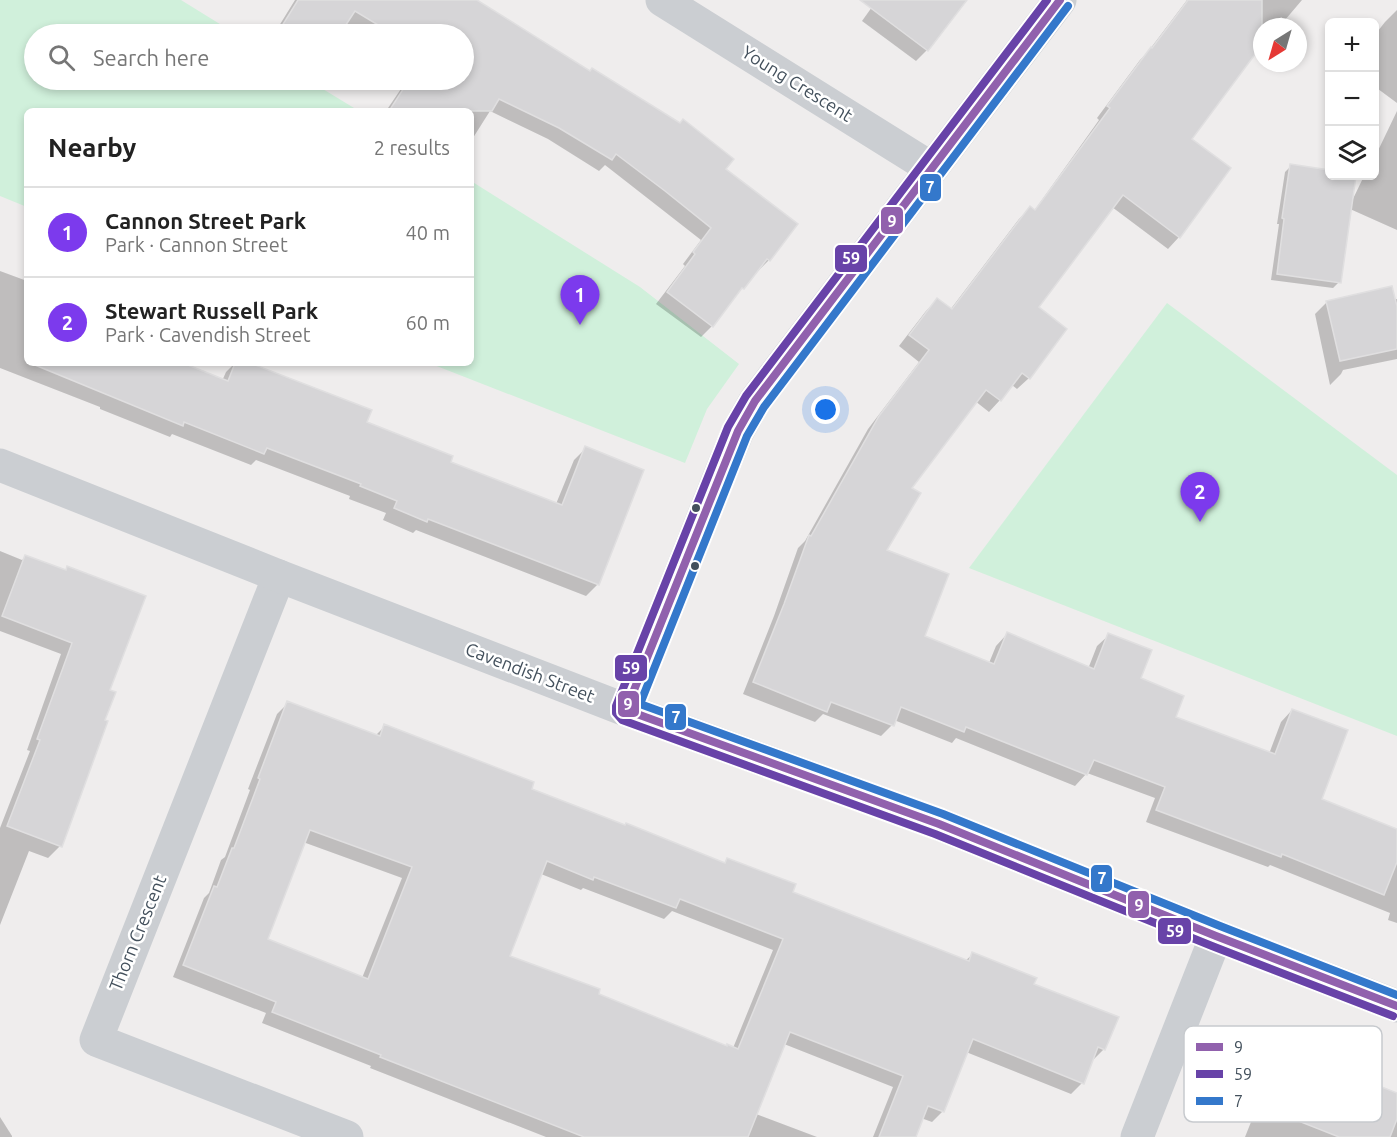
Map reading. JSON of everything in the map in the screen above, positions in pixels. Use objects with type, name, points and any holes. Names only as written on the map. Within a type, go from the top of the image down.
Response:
[{"type":"street","name":"Young Crescent","points":[[662,0],[931,168]]},
{"type":"street","points":[[626,710],[738,431],[755,401],[1060,0]]},
{"type":"street","name":"Cavendish Street","points":[[0,465],[626,710],[939,824],[1397,1006]]},
{"type":"street","name":"Thorn Crescent","points":[[279,576],[96,1040],[347,1137]]},
{"type":"street","points":[[1137,1137],[1216,936]]},
{"type":"green space","points":[[0,0],[181,0],[220,24],[24,24],[24,90],[324,90],[354,108],[24,108],[24,206],[0,196]]},
{"type":"green space","points":[[474,183],[640,287],[739,364],[707,409],[685,463],[437,366],[474,366]]},
{"type":"green space","points":[[1167,303],[1397,475],[1397,736],[969,568]]},
{"type":"building","points":[[298,0],[477,0],[590,71],[592,68],[680,123],[683,119],[734,159],[726,169],[798,224],[770,261],[767,259],[744,289],[742,288],[713,327],[667,292],[711,228],[616,154],[612,160],[559,128],[499,99],[492,111],[474,111],[474,108],[391,108],[403,90],[474,90],[474,24],[376,24],[355,11],[347,24],[283,24]]},
{"type":"building","points":[[860,0],[967,0],[928,51]]},
{"type":"building","points":[[1188,0],[1262,0],[1262,18],[1253,18],[1253,57],[1192,139],[1231,168],[1180,238],[1123,195],[1039,307],[1067,329],[1030,379],[1022,373],[1001,401],[986,390],[912,488],[921,493],[887,550],[949,574],[925,636],[994,664],[1007,632],[1094,669],[1108,633],[1152,650],[1141,678],[1184,696],[1176,717],[1275,754],[1292,709],[1348,730],[1322,799],[1397,829],[1397,862],[1384,895],[1282,854],[1281,857],[1156,810],[1165,787],[1094,760],[1087,775],[966,727],[964,732],[901,707],[894,726],[831,702],[827,712],[753,682],[809,535],[811,536],[879,416],[929,350],[909,335],[937,298],[952,309],[1030,206],[1035,210],[1110,108],[1107,106]]},
{"type":"building","points":[[1290,164],[1325,169],[1325,180],[1355,180],[1341,283],[1277,274],[1284,219],[1282,218]]},
{"type":"building","points":[[1392,286],[1397,306],[1397,349],[1340,361],[1326,301]]},
{"type":"building","points":[[37,366],[190,366],[228,381],[234,366],[258,366],[372,410],[367,422],[453,456],[451,462],[562,505],[585,446],[644,470],[599,585],[428,519],[427,522],[394,508],[397,501],[360,486],[361,484],[267,448],[264,454],[184,422],[183,426]]},
{"type":"building","points":[[25,555],[66,570],[67,566],[146,596],[110,690],[116,692],[105,720],[108,721],[62,847],[7,826],[40,740],[37,739],[72,643],[2,616]]},
{"type":"building","points":[[287,701],[380,736],[384,724],[534,782],[532,789],[625,825],[626,823],[725,863],[727,858],[796,884],[793,892],[969,961],[972,952],[1037,978],[1034,984],[1119,1017],[1105,1050],[1098,1047],[1084,1084],[973,1039],[944,1112],[928,1106],[916,1137],[879,1137],[903,1076],[790,1032],[748,1137],[584,1137],[272,1012],[276,1002],[183,965],[214,886],[217,887],[232,848],[234,848],[260,779],[258,778]],"holes":[[[310,830],[412,867],[368,979],[268,939]],[[547,861],[593,880],[594,877],[676,908],[680,899],[783,939],[738,1049],[599,994],[600,989],[510,956]]]},
{"type":"building","points":[[1382,1087],[1397,1093],[1397,1119],[1390,1137],[1339,1137],[1301,1122],[1382,1122]]},
{"type":"transit line","name":"59","points":[[1047,0],[746,396],[728,427],[616,706],[616,713],[622,720],[935,834],[1393,1016]]},
{"type":"transit line","name":"9","points":[[1060,0],[755,401],[738,431],[626,710],[939,824],[1397,1006]]},
{"type":"transit line","name":"7","points":[[1068,6],[764,407],[747,436],[640,704],[943,814],[1397,995]]},
{"type":"place","name":"Cannon Street Park","points":[[580,325]]},
{"type":"place","name":"Stewart Russell Park","points":[[1200,522]]}]
